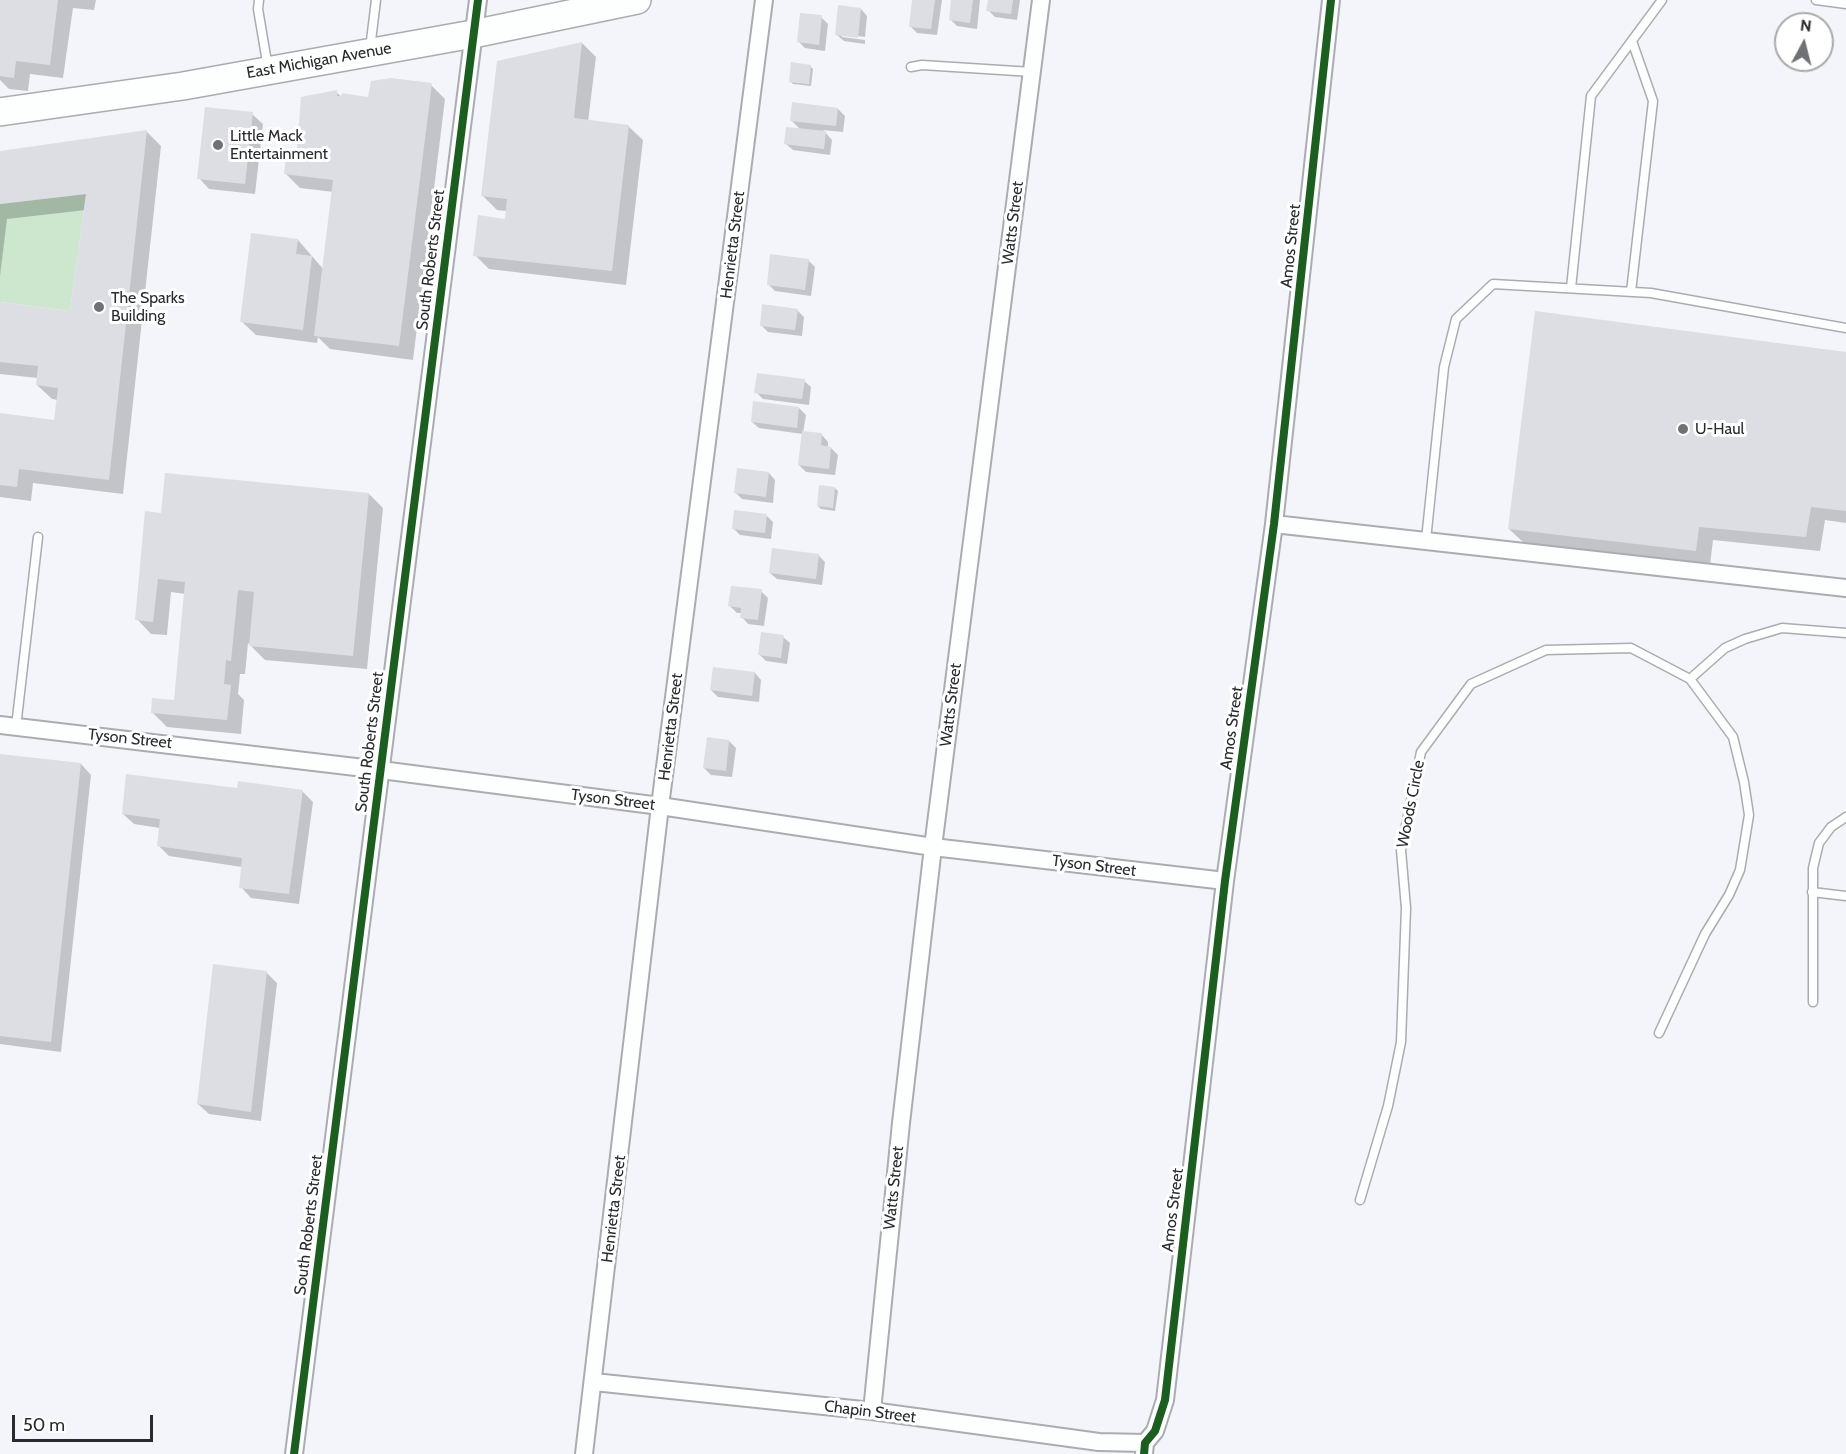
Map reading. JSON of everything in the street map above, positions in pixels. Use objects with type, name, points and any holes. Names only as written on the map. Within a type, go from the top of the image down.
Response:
[{"type":"main road","name":"East Michigan Avenue","points":[[0,112],[183,86],[473,34],[637,0]]},
{"type":"street","name":"South Roberts Street","points":[[294,1454],[478,0]]},
{"type":"street","name":"Henrietta Street","points":[[585,1454],[660,806],[764,0]]},
{"type":"street","name":"Watts Street","points":[[872,1411],[901,1123],[933,846],[1041,0]]},
{"type":"street","name":"Amos Street","points":[[1145,1448],[1155,1431],[1165,1400],[1225,881],[1274,524],[1331,0]]},
{"type":"street","points":[[1274,524],[1846,588]]},
{"type":"street","name":"Tyson Street","points":[[8,726],[381,770],[660,806],[933,846],[1225,881]]},
{"type":"street","name":"Chapin Street","points":[[594,1382],[872,1411],[1145,1448]]},
{"type":"lane","points":[[259,0],[258,9],[268,70]]},
{"type":"lane","points":[[370,53],[376,0]]},
{"type":"lane","points":[[1571,288],[1591,96],[1662,0]]},
{"type":"lane","points":[[1816,0],[1846,4]]},
{"type":"lane","points":[[1631,292],[1653,101],[1632,40]]},
{"type":"lane","points":[[911,67],[922,65],[1032,72]]},
{"type":"lane","points":[[1426,540],[1444,368],[1455,319],[1493,284],[1651,293],[1846,328]]},
{"type":"lane","points":[[8,726],[38,537]]},
{"type":"lane","points":[[1690,679],[1725,648],[1745,639],[1782,628],[1846,633]]},
{"type":"lane","name":"Woods Circle","points":[[1360,1200],[1388,1106],[1401,1042],[1406,908],[1401,850],[1421,752],[1471,684],[1546,650],[1631,648],[1690,679],[1733,737],[1749,815],[1740,870],[1729,895],[1705,934],[1659,1033]]},
{"type":"lane","points":[[1813,1002],[1813,868],[1819,843],[1831,827],[1846,817]]},
{"type":"lane","points":[[1812,892],[1846,896]]},
{"type":"green space","points":[[86,194],[70,311],[0,302],[0,204]]},
{"type":"building","points":[[0,0],[58,0],[50,65],[16,61],[14,78],[0,76]]},
{"type":"building","points":[[912,0],[935,0],[931,29],[909,27]]},
{"type":"building","points":[[951,0],[973,0],[970,23],[949,20]]},
{"type":"building","points":[[988,0],[1013,0],[1011,14],[986,11]]},
{"type":"building","points":[[838,5],[861,8],[858,38],[835,35]]},
{"type":"building","points":[[800,13],[822,15],[819,45],[797,42]]},
{"type":"building","points":[[582,42],[574,118],[629,125],[612,271],[473,256],[478,215],[505,219],[507,199],[481,196],[497,61]]},
{"type":"building","points":[[791,62],[811,65],[809,84],[789,82]]},
{"type":"building","points":[[391,78],[432,83],[399,346],[314,336],[333,180],[284,174],[287,149],[297,150],[301,97],[337,90],[337,96],[341,96],[342,93],[368,97],[371,81]]},
{"type":"building","points":[[792,102],[838,108],[836,126],[790,121]]},
{"type":"building","points":[[205,107],[253,112],[245,184],[197,179]]},
{"type":"building","points":[[786,127],[826,131],[824,149],[784,144]]},
{"type":"building","name":"The Sparks Building","points":[[147,130],[109,480],[19,469],[17,487],[0,485],[0,413],[54,420],[58,388],[36,385],[38,366],[0,362],[0,302],[70,311],[86,194],[0,204],[0,151]]},
{"type":"building","points":[[251,233],[298,239],[296,254],[312,256],[303,330],[240,322]]},
{"type":"building","points":[[770,254],[809,259],[805,290],[767,285]]},
{"type":"building","points":[[762,304],[798,309],[795,330],[760,326]]},
{"type":"building","name":"U-Haul","points":[[1535,311],[1846,352],[1846,511],[1811,507],[1806,537],[1699,527],[1696,551],[1508,529]]},
{"type":"building","points":[[757,373],[805,379],[802,399],[754,393]]},
{"type":"building","points":[[753,401],[799,407],[797,428],[751,422]]},
{"type":"building","points":[[802,431],[822,433],[821,445],[831,447],[829,469],[798,465]]},
{"type":"building","points":[[737,468],[769,472],[766,497],[734,493]]},
{"type":"building","points":[[165,473],[369,493],[353,656],[249,646],[254,592],[238,590],[231,661],[226,660],[224,684],[231,685],[227,720],[151,713],[152,698],[174,700],[185,582],[158,579],[153,622],[135,620],[145,511],[161,513]]},
{"type":"building","points":[[819,485],[835,487],[833,508],[817,506]]},
{"type":"building","points":[[734,510],[767,514],[765,533],[732,529]]},
{"type":"building","points":[[772,548],[819,554],[816,579],[769,573]]},
{"type":"building","points":[[731,586],[762,589],[758,620],[740,618],[741,608],[728,606]]},
{"type":"building","points":[[761,632],[784,635],[781,658],[758,655]]},
{"type":"building","points":[[713,667],[755,672],[752,696],[710,690]]},
{"type":"building","points":[[707,737],[729,740],[726,771],[703,768]]},
{"type":"building","points":[[0,754],[81,763],[51,1042],[0,1036]]},
{"type":"building","points":[[126,774],[237,788],[238,781],[303,790],[289,894],[239,888],[242,858],[157,846],[160,819],[122,814]]},
{"type":"building","points":[[213,964],[267,971],[251,1112],[197,1104]]},
{"type":"cycle path","points":[[294,1454],[478,0]]},
{"type":"cycle path","points":[[1144,1454],[1145,1443],[1155,1431],[1165,1400],[1225,881],[1274,524],[1331,0]]},
{"type":"place","name":"Little Mack Entertainment","points":[[218,145]]},
{"type":"place","name":"The Sparks Building","points":[[99,307]]},
{"type":"place","name":"U-Haul","points":[[1683,429]]}]
